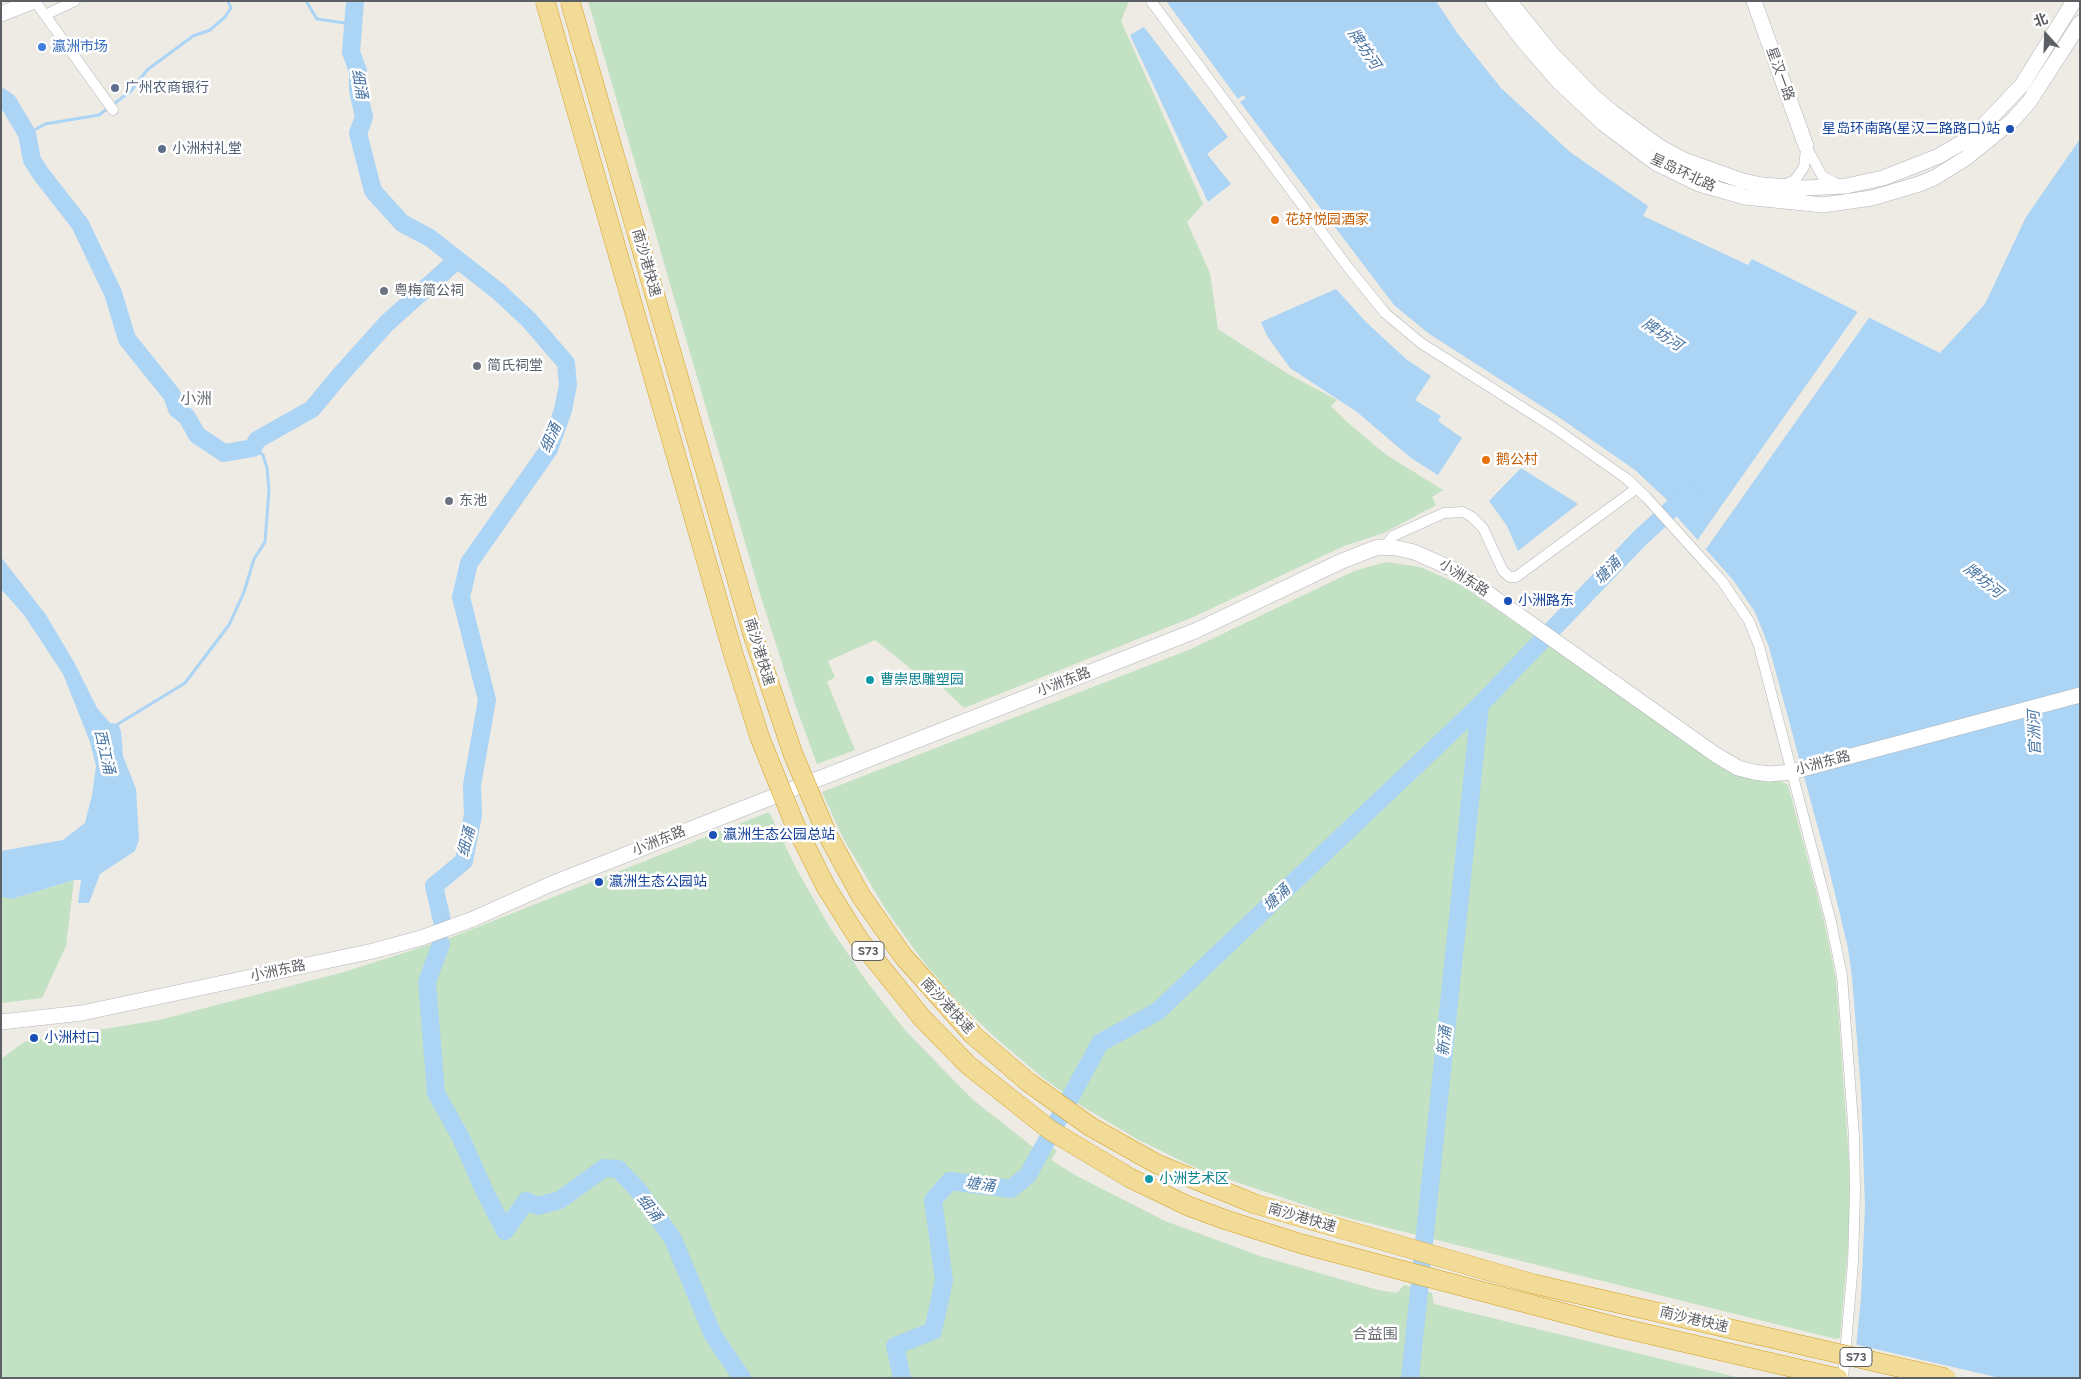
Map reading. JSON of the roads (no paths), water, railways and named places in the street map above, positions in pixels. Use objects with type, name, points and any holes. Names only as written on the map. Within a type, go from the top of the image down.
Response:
[{"type":"highway","name":"南沙港快速","points":[[545,1],[733,653],[760,738],[795,824],[826,886],[871,955],[922,1018],[968,1065],[1050,1130],[1130,1178],[1196,1208],[1271,1235],[1365,1261],[1613,1326],[1838,1378]]},
{"type":"highway","name":"南沙港快速","points":[[570,1],[752,632],[793,754],[827,834],[861,896],[903,956],[973,1035],[1028,1082],[1091,1128],[1157,1164],[1254,1204],[1534,1284],[1946,1378]]},
{"type":"main road","points":[[1,14],[35,1]]},
{"type":"main road","name":"星岛环北路","points":[[1493,1],[1541,62],[1603,123],[1656,163],[1699,184],[1761,200],[1823,205],[1872,198],[1934,178],[1974,153],[2013,120],[2029,102],[2080,23]]},
{"type":"main road","name":"星岛环北路","points":[[1509,1],[1575,78],[1613,113],[1637,131],[1684,160],[1743,181],[1781,187],[1829,188],[1883,178],[1939,156],[1961,143],[1982,127],[2007,103],[2026,79],[2065,19],[2074,1]]},
{"type":"main road","name":"星汉一路","points":[[1754,1],[1806,146]]},
{"type":"main road","points":[[2061,1],[2065,19]]},
{"type":"main road","name":"小洲东路","points":[[1,1022],[47,1019],[373,951],[433,934],[550,884],[1195,631],[1353,556],[1385,547],[1405,550],[1444,564],[1731,764],[1761,774],[1796,771],[2080,694]]},
{"type":"street","points":[[35,1],[113,110]]},
{"type":"street","points":[[45,15],[75,1]]},
{"type":"street","points":[[1151,1],[1347,266],[1385,312],[1421,343],[1605,462],[1638,488],[1722,581],[1749,621],[1759,646],[1796,771],[1842,976],[1854,1136],[1855,1191],[1853,1263],[1843,1378]]},
{"type":"street","name":"星汉一路","points":[[1781,187],[1795,180],[1804,167],[1806,146]]},
{"type":"street","name":"星汉一路","points":[[1806,146],[1822,176],[1828,181],[1846,186]]},
{"type":"street","points":[[1385,547],[1390,538],[1444,513],[1463,512],[1472,516],[1483,528],[1503,571],[1510,577],[1516,577],[1638,488]]},
{"type":"water","points":[[1166,1],[1436,1],[1458,34],[1501,88],[1570,152],[1648,206],[1643,216],[1748,265],[1752,259],[1940,353],[1985,304],[2026,217],[2080,139],[2080,1378],[1853,1378],[1861,1298],[1865,1206],[1861,1091],[1852,977],[1848,948],[1828,865],[1769,647],[1755,612],[1733,580],[1671,510],[1652,520],[1666,507],[1667,500],[1635,470],[1560,418],[1428,333],[1394,305],[1240,102],[1246,98],[1243,95],[1238,99]]},
{"type":"water","points":[[1144,27],[1228,137],[1207,154],[1231,184],[1208,202],[1130,35]]},
{"type":"water","points":[[1336,289],[1366,322],[1406,359],[1431,376],[1415,400],[1441,416],[1438,421],[1462,438],[1438,475],[1411,458],[1357,412],[1290,368],[1267,336],[1261,322]]},
{"type":"water","points":[[1521,468],[1578,504],[1518,551],[1507,526],[1489,501]]},
{"type":"water","name":"西江涌","points":[[1,557],[46,615],[74,662],[97,708],[110,723],[118,724],[121,731],[123,756],[136,789],[139,840],[135,851],[100,874],[89,903],[78,903],[81,880],[74,880],[12,899],[1,897],[1,851],[63,840],[85,823],[92,795],[96,766],[90,742],[63,674],[24,615],[1,589]]},
{"type":"waterway","points":[[27,134],[45,124],[99,115],[131,91],[147,70],[193,36],[210,30],[225,17],[231,8],[228,1]]},
{"type":"waterway","points":[[306,1],[317,19],[352,24]]},
{"type":"waterway","name":"细涌","points":[[355,1],[351,52],[358,71],[358,90],[364,117],[358,133],[373,191],[402,223],[430,238],[499,292],[529,320],[566,363],[568,385],[563,410],[549,449],[469,563],[461,597],[487,700],[472,785],[473,815],[464,861],[434,886],[443,925]]},
{"type":"waterway","points":[[1,97],[8,102],[27,134],[32,160],[80,224],[113,293],[127,339],[172,395],[177,409],[187,417],[197,435],[224,453],[253,448],[257,440],[312,409],[387,323],[457,260]]},
{"type":"waterway","points":[[118,724],[185,683],[229,625],[244,592],[254,559],[265,542],[269,490],[267,468],[263,455],[253,448]]},
{"type":"waterway","name":"塘涌","points":[[902,1378],[895,1346],[933,1331],[944,1280],[933,1200],[950,1181],[1011,1189],[1028,1175],[1100,1043],[1158,1011],[1480,705],[1640,538],[1689,493]]},
{"type":"waterway","name":"新涌","points":[[1410,1378],[1480,705]]},
{"type":"waterway","name":"细涌","points":[[441,944],[427,982],[436,1093],[461,1138],[505,1231],[526,1201],[538,1206],[560,1200],[604,1168],[618,1169],[638,1190],[673,1239],[713,1335],[742,1378]]},
{"type":"place","name":"瀛洲市场","points":[[42,47]]},
{"type":"place","name":"广州农商银行","points":[[115,88]]},
{"type":"place","name":"星岛环南路(星汉二路路口)站","points":[[2010,129]]},
{"type":"place","name":"小洲村礼堂","points":[[162,149]]},
{"type":"place","name":"花好悦园酒家","points":[[1275,220]]},
{"type":"place","name":"粤梅简公祠","points":[[384,291]]},
{"type":"place","name":"简氏祠堂","points":[[477,366]]},
{"type":"place","name":"鹅公村","points":[[1486,460]]},
{"type":"place","name":"东池","points":[[449,501]]},
{"type":"place","name":"小洲路东","points":[[1508,601]]},
{"type":"place","name":"曹崇思雕塑园","points":[[870,680]]},
{"type":"place","name":"瀛洲生态公园总站","points":[[713,835]]},
{"type":"place","name":"瀛洲生态公园站","points":[[599,882]]},
{"type":"place","name":"小洲村口","points":[[34,1038]]},
{"type":"place","name":"小洲艺术区","points":[[1149,1179]]},
{"type":"district","name":"小洲","points":[[196,399]]},
{"type":"district","name":"合益围","points":[[1375,1335]]},
{"type":"water label","name":"牌坊河","points":[[1364,49]]},
{"type":"water label","name":"牌坊河","points":[[1662,335]]},
{"type":"water label","name":"牌坊河","points":[[1983,581]]},
{"type":"water label","name":"官洲河","points":[[2035,733]]}]
